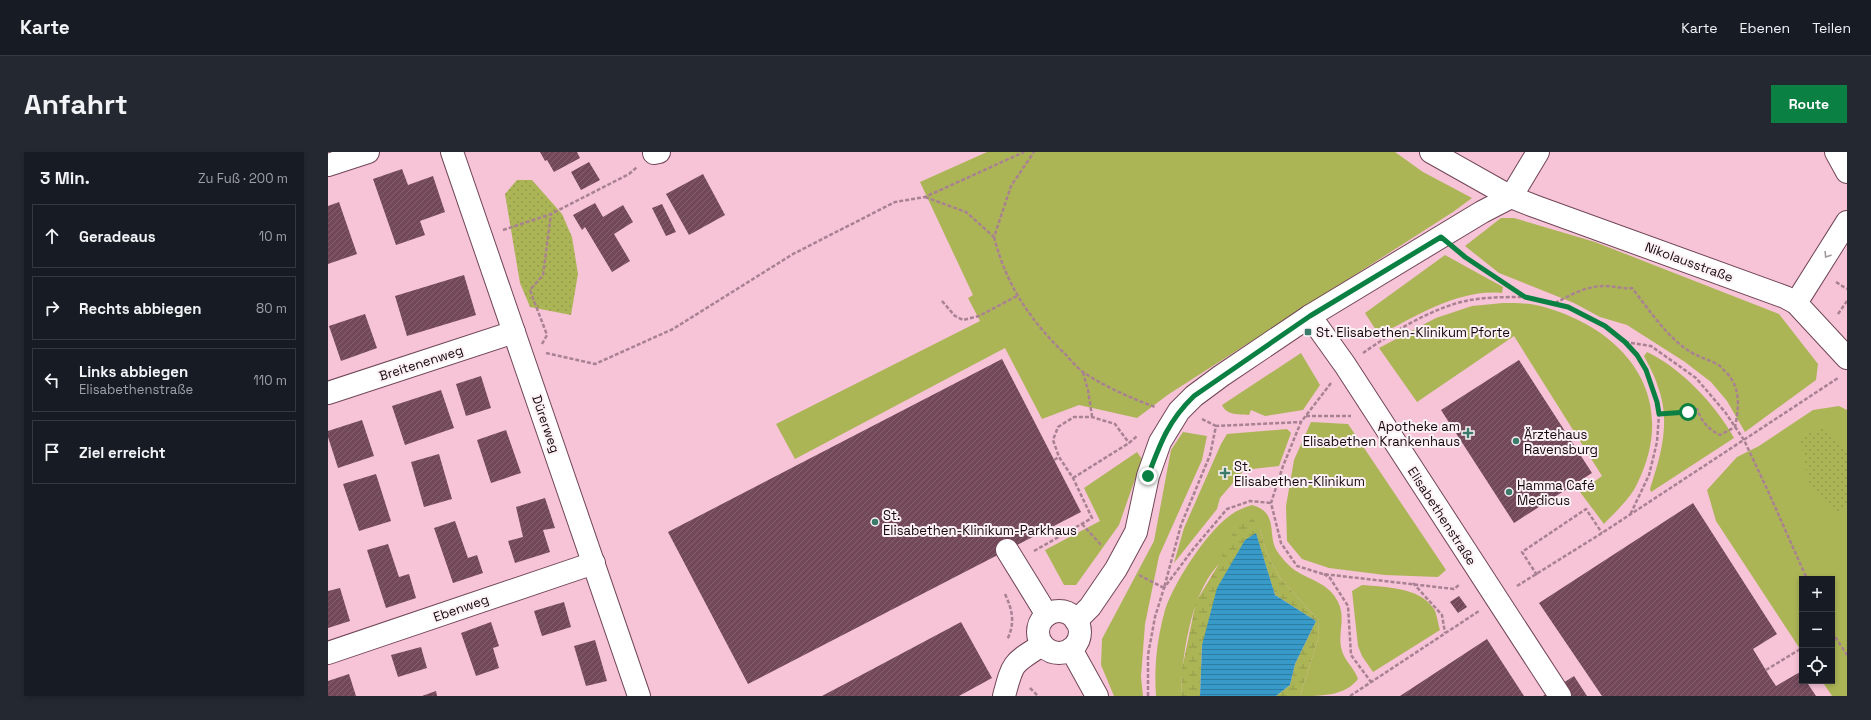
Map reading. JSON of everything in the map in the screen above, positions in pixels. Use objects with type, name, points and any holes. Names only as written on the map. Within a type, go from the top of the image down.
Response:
[{"type":"street","points":[[328,165],[368,152]]},
{"type":"street","name":"Dürerweg","points":[[452,152],[514,332],[530,353],[594,563],[639,696]]},
{"type":"street","name":"Nikolausstraße","points":[[1431,152],[1511,197],[1785,296],[1796,304],[1844,367]]},
{"type":"street","points":[[1076,621],[1090,607],[1112,575],[1136,532],[1148,476],[1160,442],[1179,411],[1194,396],[1310,316],[1441,237],[1511,197],[1538,152]]},
{"type":"street","points":[[1836,152],[1847,172]]},
{"type":"street","points":[[1796,304],[1847,222]]},
{"type":"street","name":"Elisabethenstraße","points":[[1310,316],[1345,365],[1560,696]]},
{"type":"street","name":"Breitenenweg","points":[[328,393],[514,332]]},
{"type":"street","points":[[1011,555],[1047,615]]},
{"type":"street","name":"Ebenweg","points":[[328,653],[594,563]]},
{"type":"street","points":[[1060,611],[1066,613],[1076,621],[1079,627],[1078,639],[1071,649],[1066,652],[1052,652],[1042,645],[1038,632],[1042,620],[1047,615],[1060,611]]},
{"type":"street","points":[[1004,696],[1011,669],[1016,661],[1042,645]]},
{"type":"street","points":[[1071,649],[1097,696]]},
{"type":"path","points":[[501,231],[551,214],[630,174],[656,152]]},
{"type":"path","points":[[530,353],[550,355],[594,364],[673,329],[793,254],[895,202],[925,197],[1024,152]]},
{"type":"path","points":[[994,237],[1011,186],[1034,152]]},
{"type":"path","points":[[925,197],[966,212],[994,237],[1001,262],[1017,296],[1044,334],[1083,372],[1131,398],[1158,408],[1179,411]]},
{"type":"path","points":[[530,353],[547,335],[530,290],[543,275],[551,214]]},
{"type":"path","points":[[1441,237],[1465,257],[1525,297]]},
{"type":"path","points":[[1554,304],[1581,290],[1592,287],[1606,286],[1626,289],[1632,288],[1681,346],[1697,357],[1719,365],[1734,381],[1738,399],[1736,427]]},
{"type":"path","points":[[942,301],[955,316],[963,320],[979,316],[1017,296]]},
{"type":"path","points":[[1479,572],[1454,588],[1323,574],[1297,566],[1281,543],[1271,503],[1283,466],[1301,422],[1345,365],[1403,328],[1435,312],[1468,301],[1501,297],[1525,297],[1568,307],[1605,326],[1625,342],[1637,355],[1646,370],[1657,402],[1659,414],[1657,442],[1649,475],[1630,515]]},
{"type":"path","points":[[1625,342],[1651,346],[1696,378],[1725,412],[1744,440],[1806,576]]},
{"type":"path","points":[[1350,696],[1497,599],[1537,575],[1744,440],[1844,367]]},
{"type":"path","points":[[1083,372],[1088,390],[1092,416]]},
{"type":"path","points":[[1659,414],[1697,410],[1701,419],[1711,430],[1720,435],[1736,427]]},
{"type":"path","points":[[1306,416],[1377,415]]},
{"type":"path","points":[[1011,555],[1082,524],[1092,518],[1073,478],[1060,457],[1053,440],[1058,427],[1074,417],[1092,416],[1115,424],[1129,443]]},
{"type":"path","points":[[1148,696],[1148,655],[1155,617],[1181,525],[1210,455],[1216,426],[1301,422]]},
{"type":"path","points":[[1073,478],[1129,443],[1133,438],[1140,434]]},
{"type":"path","points":[[1054,460],[1060,457]]},
{"type":"path","points":[[1164,588],[1194,548],[1227,509],[1250,501],[1271,503]]},
{"type":"path","points":[[1537,575],[1522,552],[1586,509],[1602,533]]},
{"type":"path","points":[[1082,524],[1105,549]]},
{"type":"path","points":[[1136,574],[1164,588]]},
{"type":"path","points":[[1323,574],[1330,578],[1348,606],[1351,655],[1371,682]]},
{"type":"path","points":[[1413,583],[1442,615],[1445,633]]},
{"type":"path","points":[[1004,591],[1013,619],[1012,631],[1003,648],[1003,658],[1011,669],[1038,696]]},
{"type":"path","points":[[1835,636],[1847,654]]},
{"type":"path","points":[[1766,670],[1799,650]]},
{"type":"green space","points":[[987,152],[1395,152],[1423,172],[1472,198],[1453,212],[1169,394],[1137,418],[1079,405],[1042,419],[1005,348],[795,459],[776,424],[980,321],[968,298],[973,295],[920,182]]},
{"type":"green space","points":[[517,180],[532,180],[562,214],[572,237],[578,274],[571,315],[530,307],[520,283],[505,194]]},
{"type":"green space","points":[[1501,218],[1514,218],[1595,242],[1779,314],[1818,364],[1816,380],[1745,432],[1727,401],[1711,382],[1685,362],[1627,325],[1600,317],[1574,303],[1499,273],[1465,246]]},
{"type":"green space","points":[[1445,255],[1503,287],[1502,293],[1470,295],[1438,305],[1379,335],[1365,313]]},
{"type":"green space","points":[[1503,303],[1524,303],[1536,305],[1567,315],[1595,329],[1618,348],[1636,369],[1648,394],[1652,422],[1649,452],[1634,490],[1604,524],[1580,492],[1602,476],[1514,336],[1417,402],[1379,348],[1436,318],[1472,306]]},
{"type":"green space","points":[[1647,352],[1660,359],[1685,378],[1718,413],[1734,438],[1651,492],[1650,489],[1661,451],[1664,413],[1657,383],[1644,356]]},
{"type":"green space","points":[[1301,353],[1320,385],[1303,410],[1265,416],[1251,410],[1249,415],[1234,414],[1224,409],[1222,405]]},
{"type":"green space","points":[[1839,406],[1847,410],[1847,696],[1832,696],[1824,684],[1835,684],[1835,576],[1799,576],[1799,647],[1716,521],[1707,490],[1737,457],[1759,446],[1813,410]]},
{"type":"green space","points":[[1311,422],[1348,424],[1446,570],[1438,577],[1385,575],[1329,568],[1302,559],[1287,541],[1286,506],[1294,460]]},
{"type":"green space","points":[[1824,426],[1847,449],[1847,507],[1840,514],[1810,489],[1800,438]]},
{"type":"green space","points":[[1287,429],[1291,433],[1279,466],[1244,470],[1220,498],[1217,509],[1174,563],[1184,528],[1221,444],[1227,434]]},
{"type":"green space","points":[[1183,432],[1207,436],[1202,460],[1159,556],[1145,624],[1141,677],[1143,696],[1114,696],[1101,665],[1102,639],[1154,541],[1171,450]]},
{"type":"green space","points":[[1137,452],[1142,459],[1119,525],[1076,585],[1064,585],[1045,550],[1100,521],[1084,488]]},
{"type":"green space","points":[[1252,505],[1261,509],[1270,520],[1275,547],[1285,561],[1292,568],[1323,586],[1334,595],[1340,608],[1342,619],[1340,641],[1342,652],[1358,679],[1353,685],[1340,692],[1317,696],[1300,696],[1319,636],[1318,620],[1280,578],[1267,554],[1259,526],[1217,566],[1200,594],[1189,628],[1183,663],[1181,696],[1156,696],[1156,665],[1160,634],[1164,614],[1173,590],[1190,562],[1219,525],[1233,513]]},
{"type":"green space","points":[[1252,518],[1259,526],[1267,554],[1280,578],[1318,620],[1319,636],[1300,696],[1276,696],[1290,685],[1295,664],[1316,621],[1275,595],[1256,534],[1202,645],[1200,696],[1181,696],[1182,669],[1196,602],[1217,567],[1235,529],[1244,519]]},
{"type":"green space","points":[[1362,585],[1391,588],[1411,592],[1420,596],[1434,609],[1440,630],[1373,672],[1362,656],[1358,646],[1352,591]]},
{"type":"water","points":[[1256,533],[1275,595],[1316,621],[1295,664],[1290,685],[1276,696],[1200,696],[1202,645],[1217,588],[1245,540]]},
{"type":"building","points":[[540,152],[577,152],[580,158],[554,172]]},
{"type":"building","points":[[589,162],[600,180],[581,190],[571,172]]},
{"type":"building","points":[[402,169],[408,185],[433,176],[445,212],[420,221],[425,235],[396,245],[373,179]]},
{"type":"building","points":[[703,174],[725,215],[689,235],[666,194]]},
{"type":"building","points":[[339,202],[357,254],[328,264],[328,206]]},
{"type":"building","points":[[595,203],[603,217],[623,205],[633,222],[614,234],[630,261],[612,272],[585,227],[582,230],[573,215]]},
{"type":"building","points":[[662,204],[676,232],[666,236],[652,208]]},
{"type":"building","points":[[464,275],[476,315],[407,336],[395,296]]},
{"type":"building","points":[[365,314],[377,348],[341,361],[329,326]]},
{"type":"building","name":"St. Elisabethen-Klinikum-Parkhaus","points":[[1002,359],[1081,512],[748,684],[668,532]]},
{"type":"building","name":"Ärztehaus Ravensburg","points":[[1519,360],[1592,473],[1514,523],[1441,410]]},
{"type":"building","points":[[481,376],[491,408],[466,416],[456,384]]},
{"type":"building","points":[[441,390],[454,428],[405,445],[392,406]]},
{"type":"building","points":[[362,420],[374,456],[338,468],[328,437],[328,431]]},
{"type":"building","points":[[506,430],[521,473],[491,483],[477,440]]},
{"type":"building","points":[[439,454],[452,499],[424,507],[411,462]]},
{"type":"building","points":[[376,474],[391,521],[359,531],[343,484]]},
{"type":"building","points":[[545,498],[555,528],[543,530],[550,552],[515,563],[508,541],[523,537],[516,507]]},
{"type":"building","points":[[1693,503],[1777,634],[1753,649],[1770,677],[1776,686],[1799,673],[1799,684],[1808,684],[1816,696],[1602,696],[1539,603]]},
{"type":"building","points":[[455,521],[468,558],[477,555],[483,573],[453,583],[434,528]]},
{"type":"building","points":[[388,544],[399,577],[409,574],[416,598],[386,608],[367,550]]},
{"type":"building","points":[[340,588],[350,621],[328,628],[328,591]]},
{"type":"building","points":[[1459,596],[1467,607],[1458,613],[1450,602]]},
{"type":"building","points":[[564,602],[571,627],[542,636],[534,611]]},
{"type":"building","points":[[491,622],[499,646],[493,648],[499,668],[476,676],[461,633]]},
{"type":"building","points":[[961,622],[992,678],[959,696],[822,696]]},
{"type":"building","points":[[1487,639],[1524,696],[1400,696]]},
{"type":"building","points":[[595,640],[607,681],[586,686],[574,646]]},
{"type":"building","points":[[421,647],[427,668],[398,677],[391,655]]},
{"type":"building","points":[[349,674],[356,696],[328,696],[328,681]]},
{"type":"building","points":[[1574,676],[1587,696],[1543,696]]},
{"type":"building","points":[[436,691],[437,696],[422,696]]},
{"type":"place","name":"St. Elisabethen-Klinikum Pforte","points":[[1308,332]]},
{"type":"place","name":"Apotheke am Elisabethen Krankenhaus","points":[[1468,433]]},
{"type":"place","name":"Ärztehaus Ravensburg","points":[[1516,441]]},
{"type":"place","name":"St. Elisabethen-Klinikum","points":[[1225,473]]},
{"type":"place","name":"Hamma Café Medicus","points":[[1509,492]]},
{"type":"place","name":"St. Elisabethen-Klinikum-Parkhaus","points":[[875,522]]},
{"type":"route","points":[[1148,476],[1160,442],[1179,411],[1194,396],[1310,316],[1441,237],[1465,257],[1525,297],[1568,307],[1605,326],[1625,342],[1637,355],[1646,370],[1657,402],[1659,414],[1688,412]]}]
